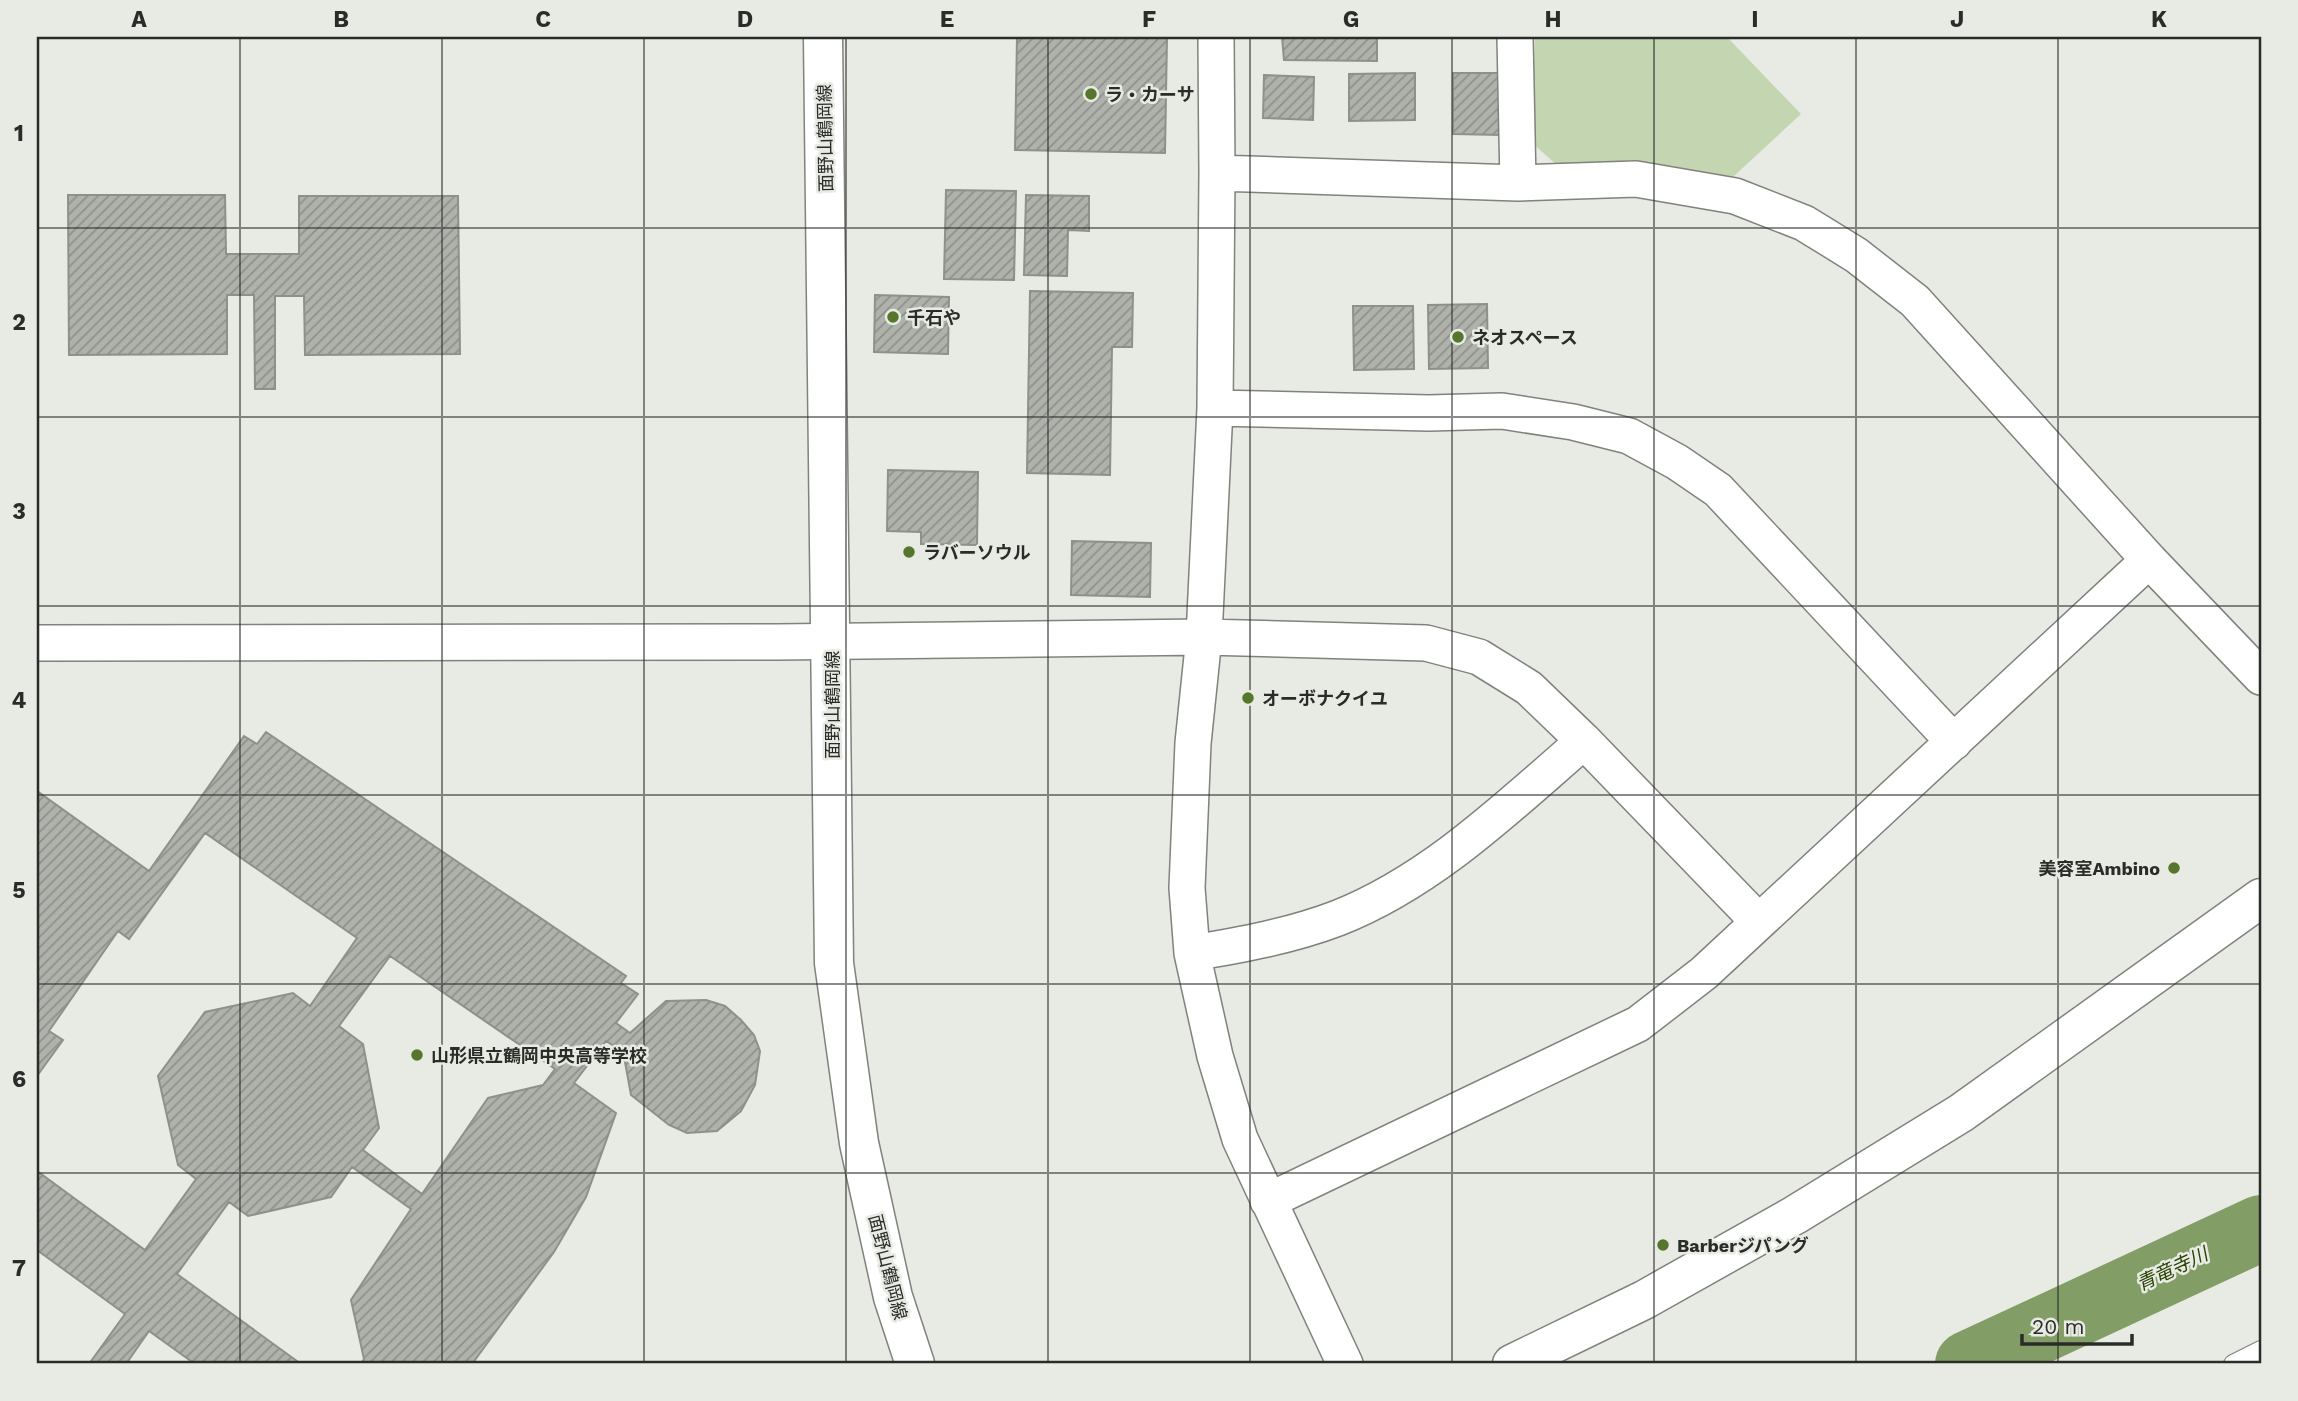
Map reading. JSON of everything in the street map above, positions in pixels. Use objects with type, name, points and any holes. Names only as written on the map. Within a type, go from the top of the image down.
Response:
[{"type":"main road","name":"面野山鶴岡線","points":[[824,37],[834,963],[859,1143],[893,1297],[915,1364]]},
{"type":"main road","points":[[1511,1364],[1644,1300],[1795,1215],[1961,1113],[2261,898]]},
{"type":"street","points":[[1216,37],[1215,408],[1204,637],[1193,743],[1187,888],[1192,953],[1215,1056],[1236,1127],[1345,1364]]},
{"type":"street","points":[[1515,37],[1518,183]]},
{"type":"street","points":[[1217,173],[1518,183],[1636,179],[1735,196],[1804,223],[1856,255],[1915,301],[2148,560],[2261,677]]},
{"type":"street","points":[[1215,408],[1429,413],[1502,411],[1573,422],[1629,436],[1677,462],[1718,490],[1954,742]]},
{"type":"street","points":[[1268,1201],[1638,1024],[1704,973],[2148,560]]},
{"type":"street","points":[[37,643],[1204,637],[1426,643],[1479,657],[1529,688],[1759,922]]},
{"type":"street","points":[[1192,953],[1257,942],[1338,918],[1410,882],[1483,829],[1584,741]]},
{"type":"lane","points":[[2232,1364],[2261,1350]]},
{"type":"green space","points":[[1535,37],[1727,37],[1801,114],[1733,177],[1635,160],[1557,165],[1532,143]]},
{"type":"building","name":"ラ・カーサ","points":[[1017,37],[1167,37],[1165,153],[1015,150]]},
{"type":"building","points":[[1282,37],[1377,37],[1377,61],[1284,60]]},
{"type":"building","points":[[1415,73],[1415,120],[1349,121],[1349,74]]},
{"type":"building","points":[[1453,73],[1501,73],[1501,135],[1453,134]]},
{"type":"building","points":[[1264,75],[1314,77],[1313,120],[1263,118]]},
{"type":"building","points":[[946,190],[1016,191],[1014,280],[944,279]]},
{"type":"building","points":[[68,195],[225,195],[226,254],[299,254],[299,196],[458,196],[460,354],[305,355],[304,296],[275,296],[275,389],[255,389],[254,295],[227,295],[227,354],[69,355]]},
{"type":"building","points":[[1026,195],[1089,196],[1089,231],[1068,230],[1067,276],[1024,275]]},
{"type":"building","points":[[1030,291],[1133,293],[1132,347],[1112,347],[1110,475],[1027,473]]},
{"type":"building","points":[[875,295],[949,297],[948,354],[874,352]]},
{"type":"building","name":"ネオスペース","points":[[1487,304],[1488,368],[1429,369],[1428,305]]},
{"type":"building","points":[[1353,306],[1413,306],[1414,369],[1354,370]]},
{"type":"building","points":[[888,470],[978,472],[977,545],[921,544],[921,532],[887,531]]},
{"type":"building","points":[[1072,541],[1151,543],[1150,597],[1071,595]]},
{"type":"building","points":[[266,732],[626,976],[621,983],[638,994],[616,1023],[630,1033],[666,1001],[706,1000],[725,1006],[741,1020],[754,1035],[760,1051],[755,1085],[741,1111],[717,1131],[687,1133],[669,1125],[631,1095],[620,1050],[606,1041],[574,1083],[616,1113],[586,1197],[554,1252],[472,1364],[361,1364],[364,1359],[351,1300],[411,1209],[352,1167],[331,1197],[248,1216],[229,1202],[177,1274],[301,1364],[195,1364],[149,1331],[126,1364],[89,1364],[125,1314],[37,1250],[37,1171],[145,1250],[196,1179],[178,1165],[158,1076],[205,1012],[293,993],[310,1006],[357,938],[205,833],[129,939],[118,931],[49,1031],[63,1040],[37,1076],[37,791],[149,871],[244,736],[257,744]],"holes":[[[390,956],[555,1069],[543,1085],[488,1098],[422,1194],[363,1150],[379,1128],[363,1044],[339,1026]]]},
{"type":"waterway","name":"青竜寺川","points":[[1968,1364],[2261,1228]]},
{"type":"place","name":"ラ・カーサ","points":[[1091,94]]},
{"type":"place","name":"千石や","points":[[893,317]]},
{"type":"place","name":"ネオスペース","points":[[1458,337]]},
{"type":"place","name":"ラバーソウル","points":[[909,552]]},
{"type":"place","name":"オーボナクイユ","points":[[1248,698]]},
{"type":"place","name":"美容室Ambino","points":[[2174,868]]},
{"type":"place","name":"山形県立鶴岡中央高等学校","points":[[417,1055]]},
{"type":"place","name":"Barberジパング","points":[[1663,1245]]}]
